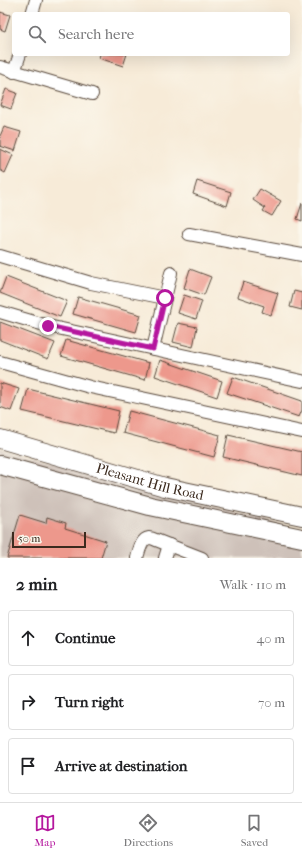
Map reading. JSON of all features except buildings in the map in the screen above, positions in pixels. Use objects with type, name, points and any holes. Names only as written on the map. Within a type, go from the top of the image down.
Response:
[{"type":"highway","name":"Pleasant Hill Road","points":[[0,439],[165,487],[302,516]]},
{"type":"highway","name":"Pleasant Hill Road","points":[[0,465],[150,506],[302,538]]},
{"type":"street","points":[[33,12],[36,0]]},
{"type":"street","points":[[14,72],[19,56]]},
{"type":"street","points":[[0,67],[92,94]]},
{"type":"street","points":[[189,234],[302,255]]},
{"type":"street","points":[[0,256],[91,283],[165,298]]},
{"type":"street","points":[[153,349],[171,273]]},
{"type":"street","points":[[0,312],[48,326],[302,381]]},
{"type":"street","points":[[0,362],[90,387],[302,432]]},
{"type":"street","points":[[137,558],[144,540],[150,538],[202,558]]},
{"type":"street","points":[[165,558],[169,545]]},
{"type":"shaded area","points":[[0,448],[175,493],[302,531],[302,558],[0,558]]},
{"type":"route","points":[[48,326],[153,349],[165,298]]}]
